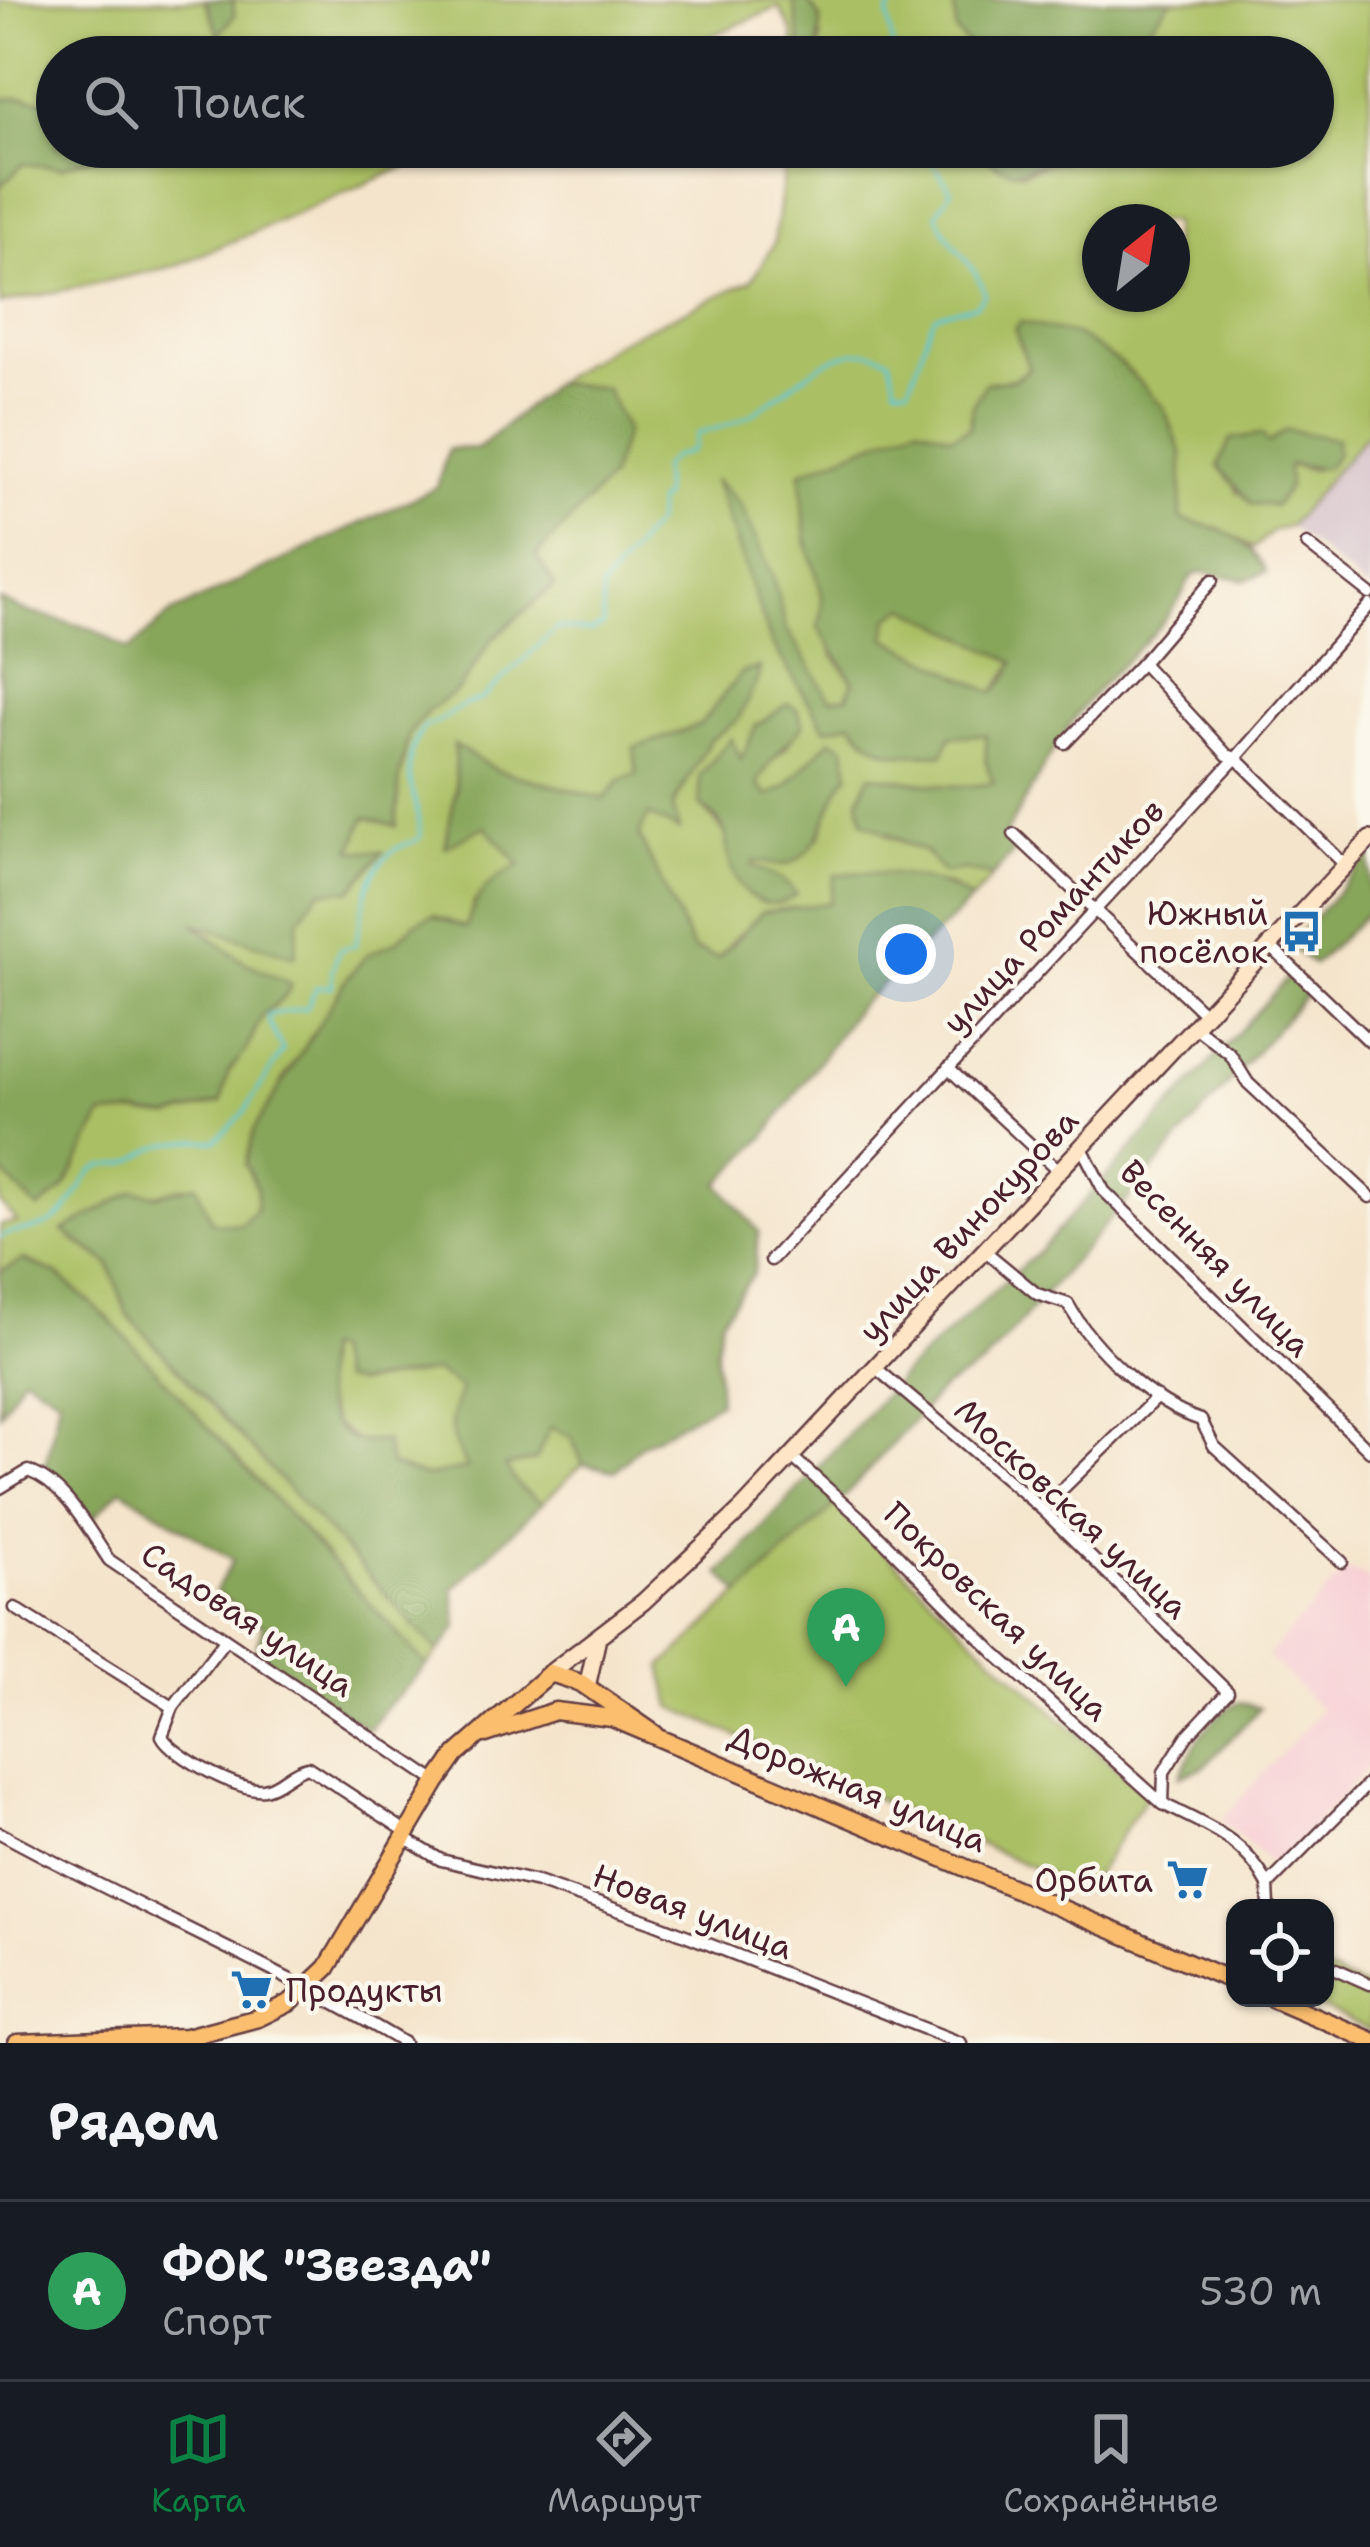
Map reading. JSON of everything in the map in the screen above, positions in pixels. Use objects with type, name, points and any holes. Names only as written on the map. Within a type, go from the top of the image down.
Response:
[{"type":"main road","name":"улица Винокурова","points":[[598,1640],[691,1559],[792,1457],[1370,839]]},
{"type":"main road","points":[[17,2043],[215,2037],[310,1987],[351,1931],[436,1782],[474,1739],[542,1679],[598,1640]]},
{"type":"main road","points":[[474,1739],[559,1711],[587,1687],[598,1640]]},
{"type":"main road","points":[[542,1679],[565,1675],[655,1734]]},
{"type":"main road","points":[[542,1679],[536,1704],[592,1713],[655,1734]]},
{"type":"main road","name":"Дорожная улица","points":[[655,1734],[1226,1978]]},
{"type":"main road","points":[[1293,2007],[1370,2040]]},
{"type":"street","points":[[1307,544],[1370,594]]},
{"type":"street","points":[[1065,743],[1213,580]]},
{"type":"street","name":"улица Романтиков","points":[[771,1260],[1237,758],[1370,605]]},
{"type":"street","points":[[1142,663],[1227,755],[1237,758],[1345,865]]},
{"type":"street","points":[[1014,834],[1097,910],[1230,1054],[1248,1083],[1370,1197]]},
{"type":"street","points":[[1270,946],[1370,1042]]},
{"type":"street","points":[[948,1068],[1060,1172]]},
{"type":"street","name":"Весенняя улица","points":[[1082,1148],[1104,1191],[1370,1451]]},
{"type":"street","points":[[985,1251],[1037,1294],[1068,1304],[1085,1335],[1178,1413],[1201,1420],[1214,1446],[1342,1562]]},
{"type":"street","name":"Московская улица","points":[[876,1368],[1042,1509],[1228,1692],[1187,1736],[1164,1772],[1163,1804]]},
{"type":"street","points":[[1042,1509],[1157,1397]]},
{"type":"street","name":"Покровская улица","points":[[792,1457],[858,1515],[996,1654],[1163,1804],[1252,1855],[1268,1886]]},
{"type":"street","name":"Садовая улица","points":[[0,1488],[28,1471],[40,1475],[76,1511],[109,1560],[436,1782]]},
{"type":"street","points":[[15,1608],[173,1707]]},
{"type":"street","points":[[224,1641],[173,1707],[161,1736],[167,1747],[208,1771],[258,1790],[308,1767],[405,1835]]},
{"type":"street","points":[[1269,1899],[1268,1886],[1370,1782]]},
{"type":"street","points":[[0,1833],[116,1896],[310,1987],[404,2043]]},
{"type":"street","name":"Новая улица","points":[[405,1835],[441,1860],[537,1882],[652,1922],[961,2043]]},
{"type":"street","points":[[1334,1968],[1370,1984]]},
{"type":"shaded area","points":[[1366,434],[1370,437],[1370,591],[1289,526]]},
{"type":"shaded area","points":[[1346,1570],[1370,1578],[1370,1764],[1275,1867],[1221,1820],[1321,1710],[1267,1656]]},
{"type":"green space","points":[[0,0],[205,0],[219,34],[234,15],[233,0],[793,0],[799,36],[793,36],[779,7],[711,36],[36,36],[36,101],[0,100]]},
{"type":"green space","points":[[205,0],[233,0],[234,15],[219,35]]},
{"type":"green space","points":[[793,0],[807,0],[821,20],[819,36],[799,36]]},
{"type":"green space","points":[[807,0],[954,0],[961,36],[820,36]]},
{"type":"green space","points":[[954,0],[1172,0],[1148,28],[1151,36],[960,36]]},
{"type":"green space","points":[[1172,0],[1370,0],[1370,437],[1366,435],[1289,526],[1273,531],[1254,548],[1220,529],[1180,519],[1182,454],[1015,330],[1029,369],[972,406],[970,427],[952,436],[917,426],[801,473],[807,544],[823,590],[823,614],[833,655],[853,681],[847,697],[830,699],[786,628],[765,563],[715,482],[771,642],[826,729],[852,722],[882,749],[915,754],[943,754],[950,736],[986,734],[986,762],[994,783],[948,786],[871,775],[886,835],[925,852],[943,873],[964,870],[993,876],[972,900],[949,885],[906,879],[739,933],[718,958],[693,949],[639,836],[648,814],[677,829],[673,806],[710,740],[738,720],[741,673],[701,725],[634,748],[637,774],[620,780],[604,799],[496,770],[455,746],[456,788],[446,846],[485,826],[520,864],[474,902],[466,928],[433,915],[367,955],[284,1078],[245,1164],[257,1189],[256,1209],[240,1225],[211,1222],[183,1187],[157,1195],[134,1191],[72,1239],[109,1264],[127,1314],[439,1652],[427,1666],[108,1318],[57,1274],[24,1260],[0,1272],[0,1225],[17,1222],[0,1203],[0,1170],[39,1208],[64,1189],[102,1116],[169,1117],[221,1102],[228,1072],[245,1052],[262,1016],[287,994],[291,984],[242,961],[189,921],[294,956],[299,919],[320,890],[351,890],[382,853],[352,850],[365,816],[396,826],[409,734],[429,710],[459,689],[493,638],[554,586],[535,556],[610,477],[606,388],[554,383],[617,342],[752,280],[774,243],[784,168],[1011,168],[1022,173],[1036,168],[1334,168],[1334,36],[1150,36],[1148,28]],"holes":[[[1336,439],[1314,470],[1288,465],[1238,493],[1232,480]],[[731,740],[740,760],[789,745],[757,783],[768,797],[813,758],[849,774],[836,789],[820,837],[754,860],[753,866],[780,878],[796,894],[727,851],[727,835],[700,804]]]},
{"type":"green space","points":[[0,100],[36,100],[36,165],[23,164],[0,187]]},
{"type":"green space","points":[[23,164],[36,168],[402,168],[175,266],[0,304],[0,187]]},
{"type":"green space","points":[[1020,322],[1077,335],[1125,367],[1164,408],[1182,454],[1181,519],[1241,541],[1266,572],[1246,580],[1202,572],[1191,577],[1170,613],[1103,683],[1065,732],[1005,835],[1018,847],[993,876],[964,870],[943,873],[925,852],[863,821],[859,799],[870,775],[947,786],[993,783],[986,762],[986,735],[951,736],[943,754],[914,754],[881,749],[852,722],[826,729],[771,642],[714,479],[740,504],[773,577],[786,628],[830,699],[847,697],[853,681],[818,627],[821,594],[807,541],[801,472],[917,425],[952,436],[970,428],[972,406],[986,383],[1015,379],[1029,369],[1015,330]],"holes":[[[906,607],[1014,662],[993,693],[886,638],[889,618]]]},
{"type":"green space","points":[[554,383],[606,388],[626,430],[610,478],[536,556],[555,585],[493,638],[459,689],[429,710],[409,734],[396,826],[365,817],[352,850],[383,852],[351,890],[320,891],[299,919],[295,957],[193,923],[242,961],[291,984],[287,994],[262,1016],[245,1052],[228,1072],[221,1102],[169,1117],[102,1116],[64,1189],[38,1209],[0,1170],[0,600],[93,629],[129,650],[171,613],[437,487],[448,449],[479,448]]},
{"type":"green space","points":[[1286,430],[1336,439],[1337,454],[1326,468],[1288,465],[1289,486],[1275,506],[1251,504],[1218,466],[1231,439],[1262,434],[1268,443]]},
{"type":"green space","points":[[905,607],[1015,662],[993,693],[886,638],[889,618]]},
{"type":"green space","points":[[760,667],[738,720],[710,740],[673,805],[679,830],[648,815],[639,836],[693,949],[718,958],[762,912],[829,903],[835,875],[906,876],[972,900],[857,1008],[765,1137],[719,1184],[759,1232],[754,1272],[721,1320],[716,1349],[719,1402],[641,1445],[615,1471],[583,1464],[571,1437],[550,1427],[536,1460],[505,1466],[519,1487],[542,1503],[453,1589],[458,1626],[439,1652],[127,1314],[109,1264],[63,1231],[134,1191],[157,1195],[196,1185],[212,1222],[240,1225],[256,1210],[257,1189],[245,1164],[254,1129],[348,977],[367,955],[433,915],[466,928],[484,889],[520,865],[485,826],[445,847],[456,789],[454,745],[496,770],[604,799],[620,780],[637,774],[634,748],[700,725],[741,673]],"holes":[[[324,1349],[332,1351],[341,1380],[356,1384],[434,1371],[461,1388],[451,1429],[467,1468],[426,1477],[390,1465],[385,1441],[357,1441],[343,1434],[328,1413],[323,1387]]]},
{"type":"green space","points":[[788,704],[798,710],[803,726],[757,784],[768,796],[785,787],[831,739],[845,747],[849,774],[807,852],[783,865],[754,861],[753,866],[780,878],[797,894],[772,904],[751,896],[736,877],[723,829],[700,804],[700,775],[731,738],[741,759],[756,726]]},
{"type":"green space","points":[[1370,855],[1370,910],[1314,965],[1290,945]]},
{"type":"green space","points":[[1291,974],[1308,992],[984,1364],[942,1389],[846,1495],[741,1594],[720,1574],[910,1367],[1040,1250]]},
{"type":"green space","points":[[23,1260],[57,1274],[108,1318],[427,1666],[369,1730],[255,1652],[263,1626],[215,1592],[233,1560],[121,1489],[93,1518],[45,1469],[59,1398],[23,1376],[0,1414],[0,1272]]},
{"type":"green space","points":[[324,1349],[332,1351],[356,1384],[434,1371],[462,1388],[468,1468],[426,1477],[389,1465],[335,1425],[320,1389]]},
{"type":"green space","points":[[549,1426],[571,1437],[583,1464],[542,1503],[519,1487],[504,1467],[536,1460]]},
{"type":"green space","points":[[835,1504],[993,1657],[1143,1792],[1146,1797],[1085,1891],[672,1707],[662,1667]]},
{"type":"green space","points":[[1240,1702],[1260,1708],[1204,1767],[1180,1776],[1210,1724]]},
{"type":"green space","points":[[1334,1974],[1370,1990],[1370,2031],[1319,2007],[1334,2007]]},
{"type":"waterway","points":[[891,36],[888,14],[898,0]]},
{"type":"waterway","points":[[0,1237],[39,1228],[61,1216],[99,1167],[130,1162],[167,1144],[215,1141],[244,1113],[283,1050],[268,1015],[307,1008],[316,987],[332,987],[339,950],[355,945],[376,871],[394,850],[420,838],[409,769],[424,727],[481,700],[557,628],[592,632],[603,624],[602,588],[656,522],[657,502],[663,497],[662,467],[673,457],[692,451],[697,434],[744,418],[817,368],[853,353],[890,359],[896,386],[908,387],[933,319],[976,305],[985,294],[937,214],[951,190],[936,168]]},
{"type":"place","name":"Южный посёлок","points":[[1302,932]]},
{"type":"place","name":"ФОК \"Звезда\"","points":[[846,1687]]},
{"type":"place","name":"Орбита","points":[[1187,1880]]},
{"type":"place","name":"Продукты","points":[[252,1990]]}]
